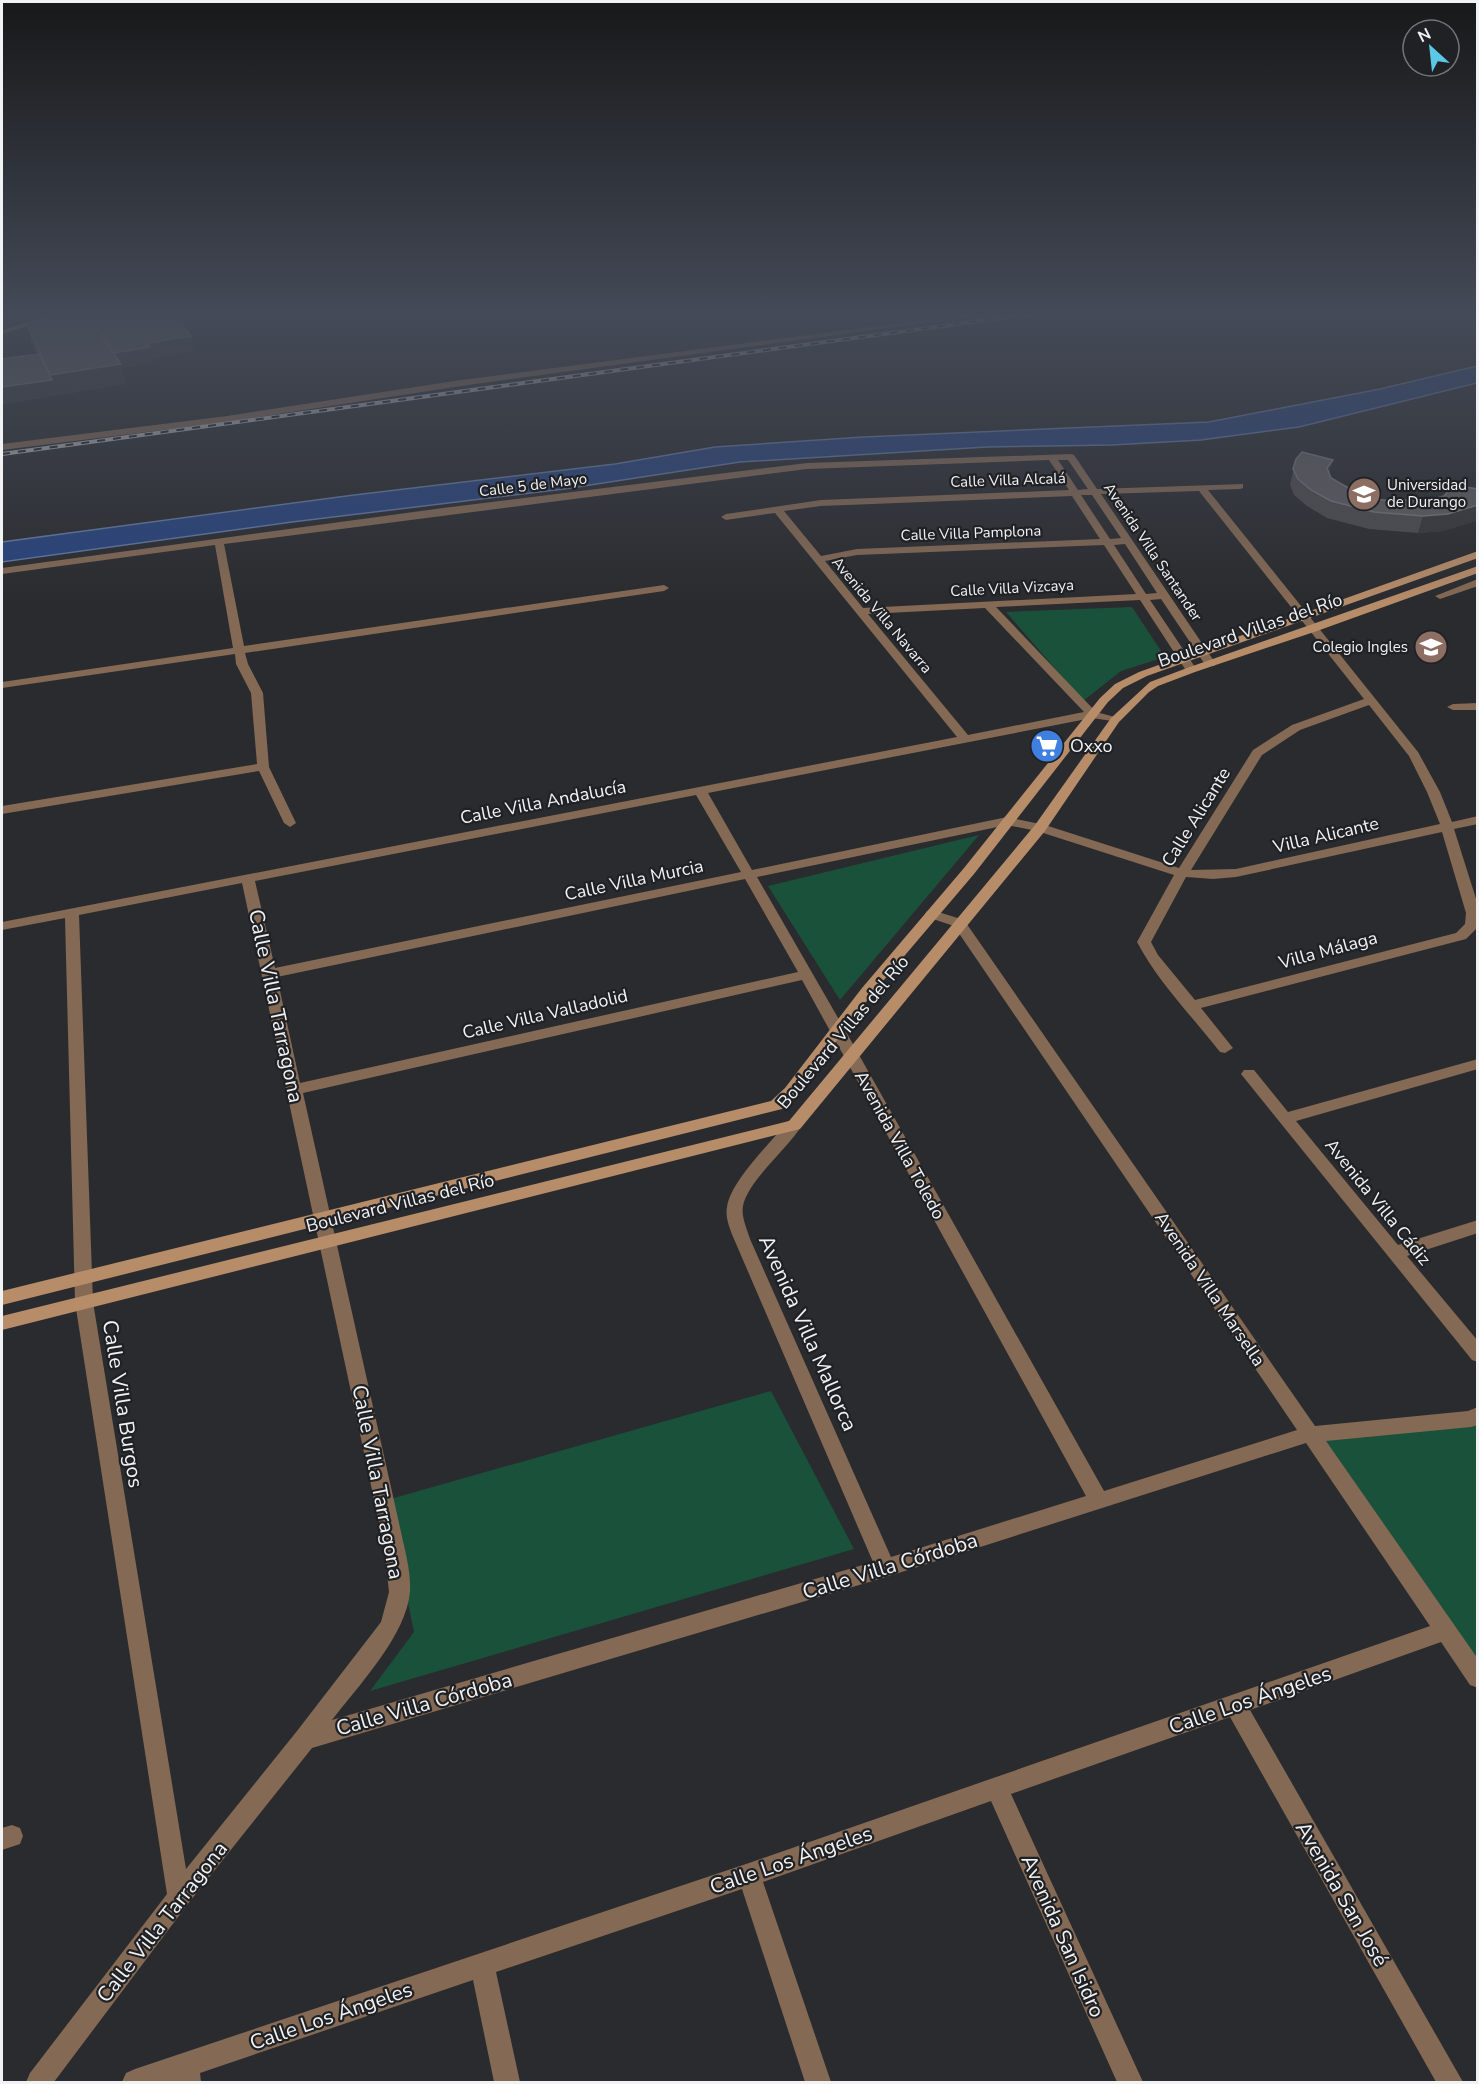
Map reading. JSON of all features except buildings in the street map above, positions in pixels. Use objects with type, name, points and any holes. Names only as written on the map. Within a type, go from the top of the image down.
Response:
[{"type":"street","points":[[2,447],[284,410]]},
{"type":"street","name":"Calle 5 de Mayo","points":[[2,572],[807,466],[870,462],[1071,457]]},
{"type":"street","name":"Avenida Villa Santander","points":[[1071,457],[1210,664]]},
{"type":"street","points":[[1053,459],[1191,670]]},
{"type":"street","name":"Calle Villa Alcalá","points":[[726,517],[821,502],[1240,486]]},
{"type":"street","points":[[1201,487],[1414,755],[1430,781],[1448,826]]},
{"type":"street","name":"Avenida Villa Navarra","points":[[777,509],[965,739]]},
{"type":"street","points":[[219,542],[242,664],[256,693],[263,767],[290,823]]},
{"type":"street","name":"Calle Villa Pamplona","points":[[817,560],[857,552],[1128,542]]},
{"type":"street","name":"Boulevard Villas del Río","points":[[2,1298],[776,1105],[790,1092],[867,991],[932,914],[1092,714],[1119,686],[1182,659],[1478,554]]},
{"type":"street","name":"Boulevard Villas del Río","points":[[2,1323],[794,1125],[1040,828],[1115,720],[1145,690],[1191,670],[1313,629],[1478,569]]},
{"type":"street","points":[[1440,596],[1478,582]]},
{"type":"street","points":[[2,685],[664,588]]},
{"type":"street","name":"Calle Villa Vizcaya","points":[[860,611],[1165,596]]},
{"type":"street","points":[[988,605],[1092,714],[1115,720]]},
{"type":"street","name":"Calle Alicante","points":[[1191,1006],[1152,957],[1144,942],[1182,873],[1257,753],[1272,739],[1370,701]]},
{"type":"street","points":[[1453,707],[1478,706]]},
{"type":"street","name":"Calle Villa Andalucía","points":[[2,926],[1092,714]]},
{"type":"street","points":[[2,810],[263,767]]},
{"type":"street","name":"Avenida Villa Toledo","points":[[700,790],[838,1030],[1099,1501]]},
{"type":"street","name":"Villa Alicante","points":[[1007,821],[1040,828],[1182,873],[1213,875],[1236,873],[1478,820]]},
{"type":"street","name":"Calle Villa Murcia","points":[[269,974],[1007,821]]},
{"type":"street","name":"Villa Málaga","points":[[1191,1006],[1461,936],[1472,925],[1473,913],[1448,826]]},
{"type":"street","name":"Calle Villa Tarragona","points":[[39,2082],[179,1897],[388,1629],[400,1597],[400,1580],[391,1532],[248,879]]},
{"type":"street","name":"Calle Villa Burgos","points":[[72,912],[84,1302],[179,1897]]},
{"type":"street","points":[[932,914],[959,923]]},
{"type":"street","name":"Avenida Villa Marsella","points":[[959,923],[1478,1678]]},
{"type":"street","name":"Calle Villa Valladolid","points":[[294,1090],[805,975]]},
{"type":"street","points":[[1191,1006],[1226,1048]]},
{"type":"street","points":[[1285,1118],[1478,1064]]},
{"type":"street","name":"Avenida Villa Cádiz","points":[[1249,1074],[1478,1355]]},
{"type":"street","name":"Avenida Villa Mallorca","points":[[794,1125],[741,1192],[735,1205],[736,1219],[742,1239],[886,1568]]},
{"type":"street","points":[[1395,1253],[1478,1226]]},
{"type":"street","name":"Calle Villa Córdoba","points":[[305,1738],[886,1568],[1310,1434],[1471,1419],[1478,1415]]},
{"type":"street","name":"Calle Los Ángeles","points":[[135,2082],[188,2074],[482,1965],[997,1789],[1445,1631]]},
{"type":"street","name":"Avenida San José","points":[[1235,1705],[1450,2082]]},
{"type":"street","name":"Avenida San Isidro","points":[[997,1789],[1130,2082]]},
{"type":"street","points":[[749,1875],[818,2082]]},
{"type":"street","points":[[482,1965],[507,2082]]},
{"type":"green space","points":[[1132,607],[1165,657],[1121,671],[1083,701],[1006,612]]},
{"type":"green space","points":[[979,835],[840,1000],[768,886]]},
{"type":"green space","points":[[771,1391],[854,1549],[370,1691],[414,1632],[387,1500]]},
{"type":"green space","points":[[1477,1423],[1477,1664],[1323,1441]]},
{"type":"water","points":[[1270,410],[1367,410],[1299,427],[1201,440],[1112,445],[987,447],[740,462],[564,489],[292,522],[2,562],[2,542],[354,495],[615,464],[715,447],[863,437],[1209,422]]},
{"type":"railway","points":[[2,454],[323,410]]},
{"type":"place","name":"Universidad de Durango","points":[[1364,494]]},
{"type":"place","name":"Colegio Ingles","points":[[1431,647]]},
{"type":"place","name":"Oxxo","points":[[1047,746]]}]
